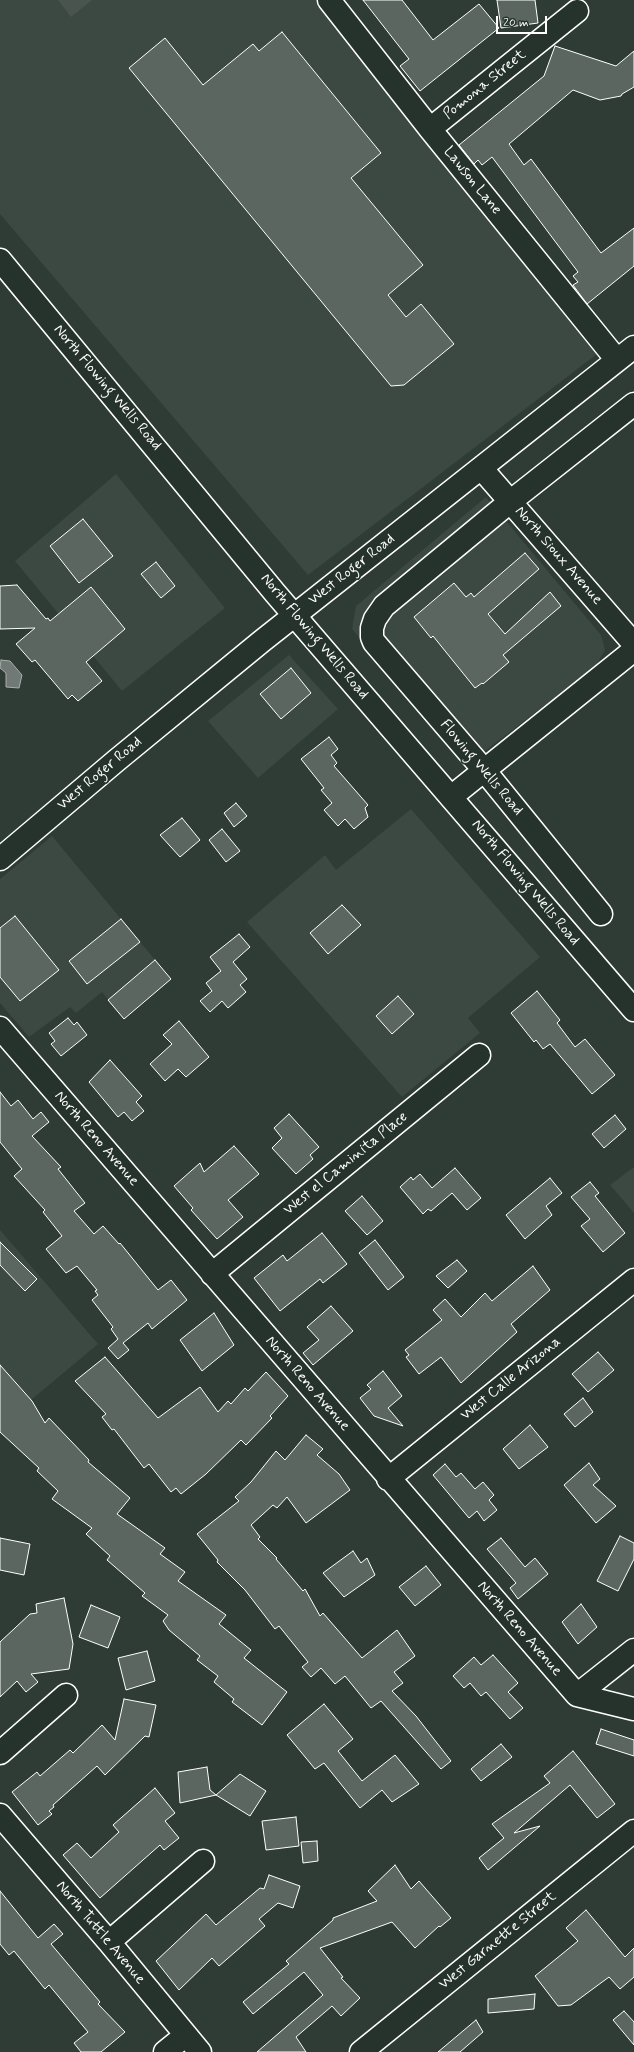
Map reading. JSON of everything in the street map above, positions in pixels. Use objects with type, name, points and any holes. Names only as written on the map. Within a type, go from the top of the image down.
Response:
[{"type":"street","name":"Lawson Lane","points":[[329,0],[430,129],[617,360]]},
{"type":"street","name":"Pomona Street","points":[[430,129],[577,11]]},
{"type":"street","name":"North Flowing Wells Road","points":[[0,260],[295,616],[634,1010]]},
{"type":"street","name":"West Roger Road","points":[[0,858],[111,765],[295,616],[634,347]]},
{"type":"street","points":[[511,501],[634,404]]},
{"type":"street","name":"North Sioux Avenue","points":[[481,468],[634,644]]},
{"type":"street","name":"Flowing Wells Road","points":[[511,501],[384,606],[375,619],[372,637],[374,642],[484,770],[602,914]]},
{"type":"street","points":[[451,797],[634,650]]},
{"type":"street","name":"North Reno Avenue","points":[[0,1028],[388,1479],[577,1695]]},
{"type":"street","name":"West el Caminita Place","points":[[212,1274],[479,1055]]},
{"type":"street","name":"West Calle Arizona","points":[[388,1479],[634,1280]]},
{"type":"street","points":[[577,1695],[634,1650]]},
{"type":"street","points":[[577,1695],[634,1709]]},
{"type":"street","points":[[0,1753],[66,1696]]},
{"type":"street","name":"North Tuttle Avenue","points":[[0,1815],[109,1942],[200,2052]]},
{"type":"street","name":"West Garnette Street","points":[[361,2052],[634,1831]]},
{"type":"street","points":[[109,1942],[204,1861]]},
{"type":"street","points":[[165,2052],[186,2035]]},
{"type":"shaded area","points":[[0,0],[316,0],[597,354],[308,575],[0,214]]},
{"type":"shaded area","points":[[58,0],[92,0],[71,17]]},
{"type":"shaded area","points":[[116,474],[225,608],[122,691],[15,561]]},
{"type":"shaded area","points":[[486,497],[601,635],[605,650],[595,667],[485,751],[458,754],[352,629],[356,606]]},
{"type":"shaded area","points":[[289,655],[338,709],[258,778],[208,721]]},
{"type":"shaded area","points":[[1,660],[10,661],[22,675],[19,688],[6,687],[6,673],[0,668]]},
{"type":"shaded area","points":[[411,809],[540,957],[468,1018],[480,1033],[402,1097],[247,922],[325,855],[336,870]]},
{"type":"shaded area","points":[[52,836],[171,979],[124,1019],[102,992],[76,1013],[70,1007],[29,1037],[0,1003],[0,879]]},
{"type":"shaded area","points":[[634,1167],[634,1213],[610,1185]]},
{"type":"shaded area","points":[[0,1230],[98,1344],[0,1426]]},
{"type":"building","points":[[363,0],[402,0],[433,40],[479,4],[499,28],[420,91],[400,66],[409,59]]},
{"type":"building","points":[[497,0],[535,0],[538,23],[501,28]]},
{"type":"building","points":[[282,32],[381,153],[351,178],[423,265],[388,295],[406,317],[421,304],[454,344],[404,385],[391,386],[129,68],[165,38],[203,85],[253,44],[259,51]]},
{"type":"building","points":[[555,46],[616,66],[634,51],[634,87],[621,96],[600,100],[573,90],[509,144],[524,165],[531,159],[601,253],[634,228],[634,266],[587,304],[573,285],[578,282],[573,276],[578,272],[492,157],[482,165],[478,160],[474,164],[459,145],[544,76]]},
{"type":"building","points":[[83,519],[113,556],[79,583],[50,546]]},
{"type":"building","points":[[525,553],[539,569],[488,614],[505,634],[550,592],[561,606],[503,655],[509,662],[483,684],[482,683],[475,688],[433,636],[431,638],[414,617],[454,583],[466,597],[471,593],[474,597]]},
{"type":"building","points":[[156,562],[175,586],[161,598],[141,574]]},
{"type":"building","points":[[17,585],[46,619],[48,618],[50,621],[91,587],[125,629],[86,662],[102,681],[78,701],[72,695],[68,699],[35,660],[32,662],[16,644],[35,628],[0,629],[0,586]]},
{"type":"building","points":[[291,668],[311,693],[281,719],[260,694]]},
{"type":"building","points":[[329,737],[338,749],[331,755],[337,763],[334,766],[368,805],[365,808],[368,817],[354,829],[345,819],[338,826],[324,810],[332,803],[321,790],[324,788],[301,759]]},
{"type":"building","points":[[236,803],[247,816],[234,827],[224,813]]},
{"type":"building","points":[[182,818],[200,840],[180,857],[160,835]]},
{"type":"building","points":[[222,829],[240,851],[226,862],[209,840]]},
{"type":"building","points":[[342,905],[361,925],[328,954],[310,933]]},
{"type":"building","points":[[15,916],[59,970],[20,1001],[0,977],[0,928]]},
{"type":"building","points":[[121,919],[140,942],[87,984],[69,961]]},
{"type":"building","points":[[239,934],[250,947],[233,962],[247,979],[240,985],[246,992],[228,1008],[222,1001],[210,1012],[200,1001],[212,991],[206,983],[221,971],[210,957]]},
{"type":"building","points":[[155,960],[171,979],[124,1019],[108,1000]]},
{"type":"building","points":[[537,991],[560,1020],[557,1023],[575,1047],[585,1039],[615,1075],[592,1094],[550,1044],[543,1049],[536,1040],[534,1042],[511,1013]]},
{"type":"building","points":[[398,996],[414,1014],[392,1034],[376,1016]]},
{"type":"building","points":[[68,1018],[74,1025],[77,1022],[87,1035],[61,1056],[51,1044],[55,1041],[49,1033]]},
{"type":"building","points":[[179,1021],[209,1057],[186,1077],[178,1069],[165,1081],[150,1064],[172,1044],[163,1035]]},
{"type":"building","points":[[110,1060],[142,1096],[136,1102],[144,1111],[132,1121],[124,1112],[118,1117],[89,1082]]},
{"type":"building","points":[[0,1092],[11,1106],[18,1100],[33,1119],[41,1112],[49,1122],[32,1136],[61,1167],[58,1169],[85,1203],[74,1211],[94,1234],[103,1226],[119,1244],[120,1243],[158,1290],[171,1280],[187,1300],[152,1329],[148,1323],[123,1343],[129,1350],[118,1359],[108,1348],[118,1339],[111,1329],[113,1327],[92,1300],[98,1295],[95,1291],[97,1290],[77,1266],[66,1273],[46,1249],[62,1236],[43,1212],[45,1210],[14,1176],[22,1169],[0,1142]]},
{"type":"building","points":[[289,1114],[319,1147],[310,1155],[313,1159],[296,1174],[272,1148],[282,1138],[274,1128]]},
{"type":"building","points":[[615,1115],[626,1129],[604,1148],[592,1134]]},
{"type":"building","points":[[234,1146],[259,1174],[228,1200],[243,1217],[217,1239],[191,1210],[193,1208],[174,1186],[200,1163],[204,1172]]},
{"type":"building","points":[[455,1168],[481,1198],[467,1210],[452,1193],[431,1211],[428,1209],[423,1214],[400,1187],[411,1177],[413,1180],[420,1174],[432,1188]]},
{"type":"building","points":[[550,1178],[562,1193],[546,1206],[552,1215],[525,1239],[506,1215]]},
{"type":"building","points":[[590,1182],[599,1193],[595,1196],[625,1233],[603,1252],[581,1226],[590,1219],[571,1197]]},
{"type":"building","points":[[362,1196],[383,1221],[367,1235],[345,1211]]},
{"type":"building","points":[[322,1233],[347,1264],[323,1283],[320,1279],[280,1311],[254,1278],[283,1255],[287,1261]]},
{"type":"building","points":[[375,1240],[404,1277],[388,1290],[359,1253]]},
{"type":"building","points":[[0,1242],[37,1279],[25,1291],[0,1265]]},
{"type":"building","points":[[457,1260],[467,1271],[448,1288],[436,1276]]},
{"type":"building","points":[[533,1266],[550,1290],[511,1324],[517,1332],[461,1383],[441,1357],[419,1374],[406,1357],[409,1355],[405,1350],[442,1320],[433,1310],[445,1299],[461,1317],[485,1293],[492,1301]]},
{"type":"building","points":[[331,1306],[353,1331],[313,1365],[303,1353],[319,1340],[307,1327]]},
{"type":"building","points":[[214,1313],[234,1345],[202,1371],[180,1340]]},
{"type":"building","points":[[598,1352],[614,1370],[588,1392],[572,1374]]},
{"type":"building","points":[[105,1357],[158,1418],[200,1387],[218,1412],[228,1401],[231,1404],[245,1388],[248,1391],[266,1372],[288,1396],[270,1416],[272,1418],[246,1445],[241,1440],[206,1474],[181,1494],[176,1488],[171,1492],[149,1464],[144,1468],[114,1429],[112,1430],[102,1417],[106,1414],[75,1381]]},
{"type":"building","points":[[0,1365],[32,1401],[45,1423],[49,1418],[89,1460],[88,1462],[130,1498],[117,1514],[165,1548],[160,1554],[185,1572],[178,1581],[226,1615],[219,1624],[251,1650],[244,1658],[287,1692],[262,1725],[232,1702],[234,1699],[214,1682],[218,1676],[197,1660],[200,1656],[169,1630],[163,1621],[168,1615],[142,1596],[145,1593],[107,1560],[110,1556],[86,1534],[92,1528],[52,1499],[58,1491],[37,1471],[39,1468],[0,1432]]},
{"type":"building","points":[[383,1371],[402,1396],[388,1408],[403,1426],[374,1416],[360,1398],[371,1389],[367,1385]]},
{"type":"building","points":[[583,1398],[593,1412],[575,1427],[564,1414]]},
{"type":"building","points":[[530,1425],[548,1447],[519,1469],[503,1449]]},
{"type":"building","points":[[306,1435],[323,1449],[317,1455],[339,1474],[350,1490],[306,1523],[287,1497],[277,1508],[273,1505],[251,1525],[260,1537],[258,1539],[277,1558],[276,1559],[303,1591],[305,1589],[320,1616],[323,1613],[362,1658],[397,1630],[415,1656],[394,1672],[403,1683],[392,1691],[416,1716],[451,1761],[441,1769],[381,1701],[371,1708],[345,1676],[335,1684],[321,1668],[311,1677],[302,1667],[308,1662],[279,1626],[275,1629],[245,1590],[217,1562],[218,1560],[197,1534],[239,1501],[235,1497],[251,1482],[276,1451],[285,1460]]},
{"type":"building","points":[[589,1463],[600,1479],[593,1485],[616,1506],[596,1523],[564,1485]]},
{"type":"building","points":[[445,1464],[456,1477],[461,1473],[475,1489],[483,1482],[494,1495],[489,1500],[497,1510],[484,1521],[477,1511],[469,1518],[433,1475]]},
{"type":"building","points":[[620,1536],[634,1543],[634,1559],[618,1591],[597,1581]]},
{"type":"building","points":[[0,1538],[30,1544],[24,1575],[0,1570]]},
{"type":"building","points":[[501,1538],[525,1567],[535,1558],[548,1574],[518,1599],[510,1588],[516,1583],[487,1549]]},
{"type":"building","points":[[353,1551],[361,1563],[367,1558],[375,1575],[344,1597],[323,1573]]},
{"type":"building","points":[[426,1566],[441,1585],[415,1606],[399,1587]]},
{"type":"building","points":[[64,1598],[73,1644],[69,1669],[31,1674],[38,1682],[26,1692],[17,1681],[0,1697],[0,1642],[30,1614],[37,1613],[36,1604]]},
{"type":"building","points":[[581,1604],[597,1627],[578,1644],[562,1622]]},
{"type":"building","points":[[91,1605],[120,1617],[108,1648],[79,1637]]},
{"type":"building","points":[[147,1651],[155,1681],[126,1690],[118,1658]]},
{"type":"building","points":[[493,1655],[518,1683],[508,1692],[523,1708],[510,1719],[486,1692],[481,1696],[470,1683],[464,1688],[453,1676],[474,1657],[481,1665]]},
{"type":"building","points":[[124,1699],[156,1705],[149,1737],[145,1736],[105,1775],[97,1766],[53,1805],[54,1807],[49,1811],[52,1814],[38,1825],[12,1792],[37,1772],[40,1776],[70,1750],[73,1753],[102,1725],[115,1740]]},
{"type":"building","points":[[324,1704],[353,1739],[338,1751],[362,1781],[395,1755],[419,1784],[392,1802],[382,1790],[360,1808],[324,1763],[315,1769],[287,1735]]},
{"type":"building","points":[[601,1729],[634,1740],[634,1756],[596,1744]]},
{"type":"building","points":[[501,1744],[512,1757],[481,1781],[471,1769]]},
{"type":"building","points":[[573,1751],[615,1804],[597,1818],[570,1785],[514,1833],[540,1826],[488,1870],[479,1858],[504,1838],[492,1824],[550,1783],[544,1776]]},
{"type":"building","points":[[207,1767],[210,1790],[216,1795],[180,1803],[178,1772]]},
{"type":"building","points":[[240,1774],[266,1791],[250,1816],[216,1795]]},
{"type":"building","points":[[155,1788],[175,1813],[165,1821],[179,1838],[164,1850],[160,1845],[100,1898],[63,1855],[77,1843],[91,1858],[119,1832],[113,1825]]},
{"type":"building","points":[[296,1817],[299,1846],[266,1850],[262,1821]]},
{"type":"building","points":[[317,1841],[318,1861],[303,1863],[301,1842]]},
{"type":"building","points":[[395,1865],[411,1889],[419,1881],[451,1918],[440,1927],[439,1926],[415,1948],[392,1922],[320,1948],[343,1977],[341,1978],[360,1998],[341,2016],[332,2006],[296,2037],[306,2052],[257,2052],[323,1995],[304,1972],[253,2014],[243,2002],[289,1964],[286,1961],[333,1920],[333,1918],[377,1901],[368,1891]]},
{"type":"building","points":[[269,1875],[300,1886],[293,1908],[278,1903],[259,1919],[265,1926],[219,1966],[212,1958],[179,1990],[156,1961],[206,1914],[216,1925],[260,1888],[264,1889]]},
{"type":"building","points":[[0,1891],[38,1938],[54,1924],[63,1934],[51,1944],[100,2002],[98,2004],[125,2032],[101,2052],[81,2052],[74,2043],[88,2032],[49,1985],[45,1989],[14,1951],[9,1955],[0,1944]]},
{"type":"building","points":[[586,1910],[625,1957],[634,1948],[634,1977],[620,1989],[609,1977],[571,2005],[558,2006],[535,1976],[578,1941],[566,1928]]},
{"type":"building","points":[[535,1994],[534,2009],[488,2013],[488,1999]]},
{"type":"building","points":[[624,2011],[634,2022],[634,2045],[613,2020]]},
{"type":"building","points":[[476,2020],[483,2032],[460,2052],[438,2052]]}]
